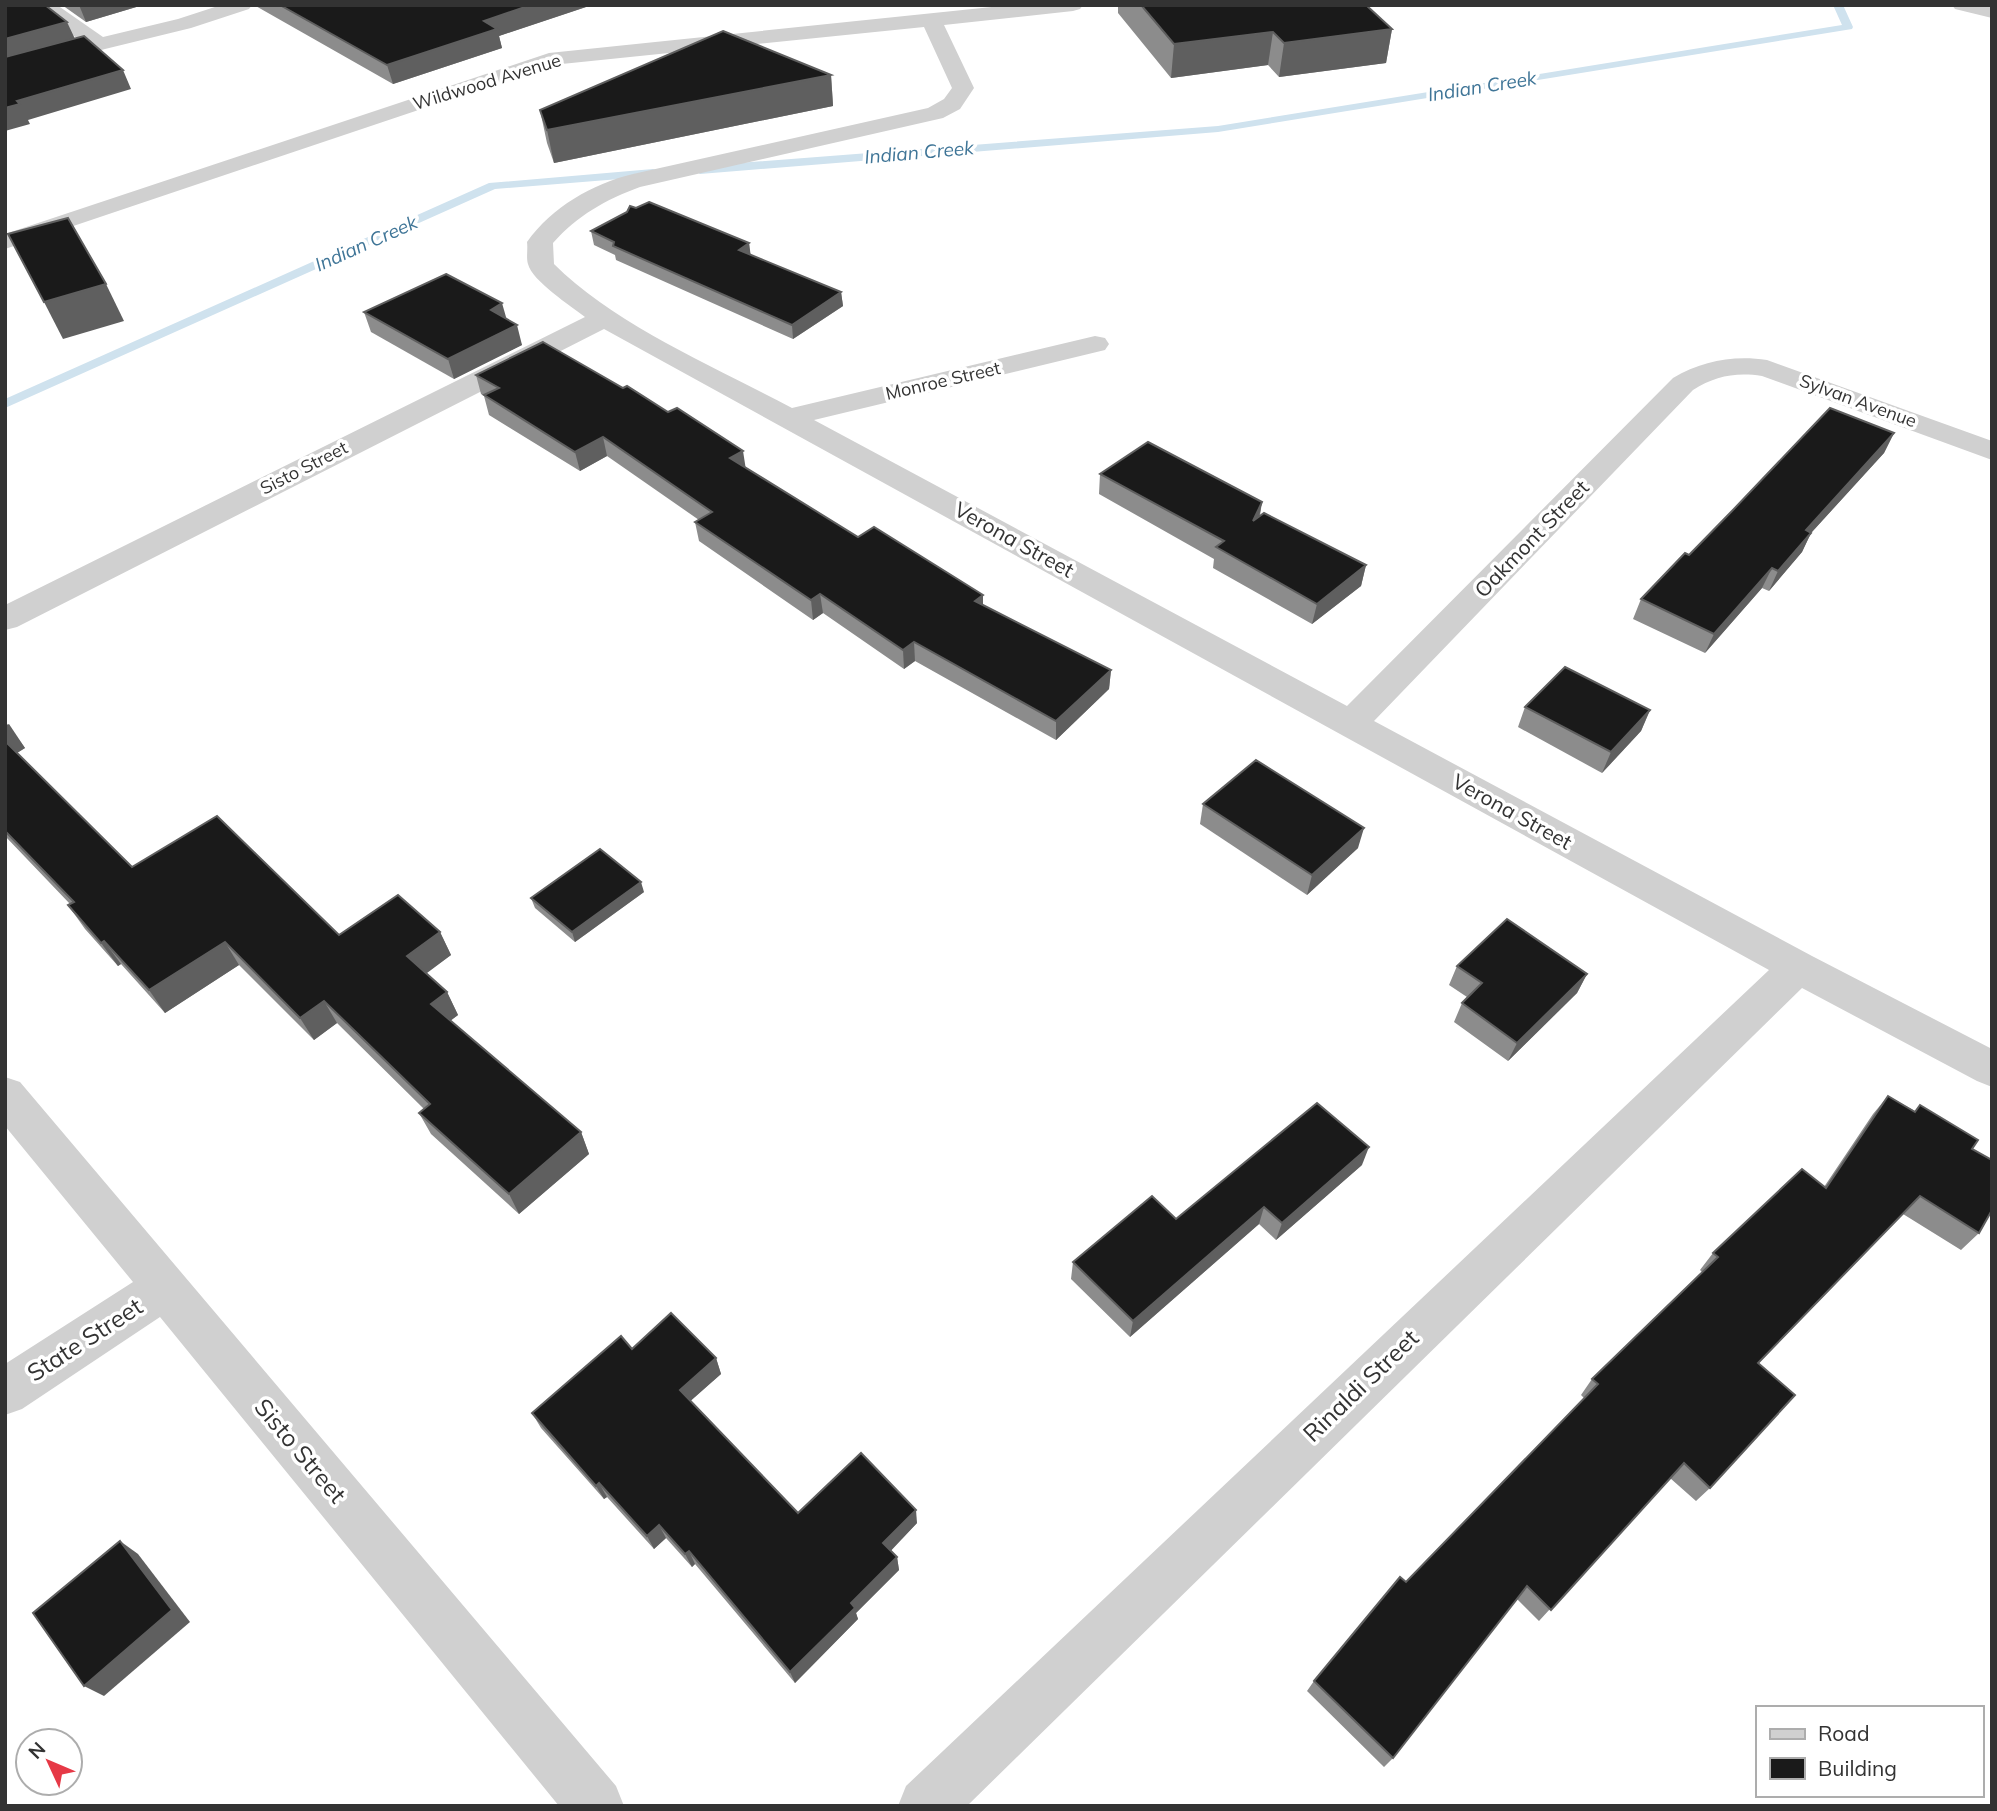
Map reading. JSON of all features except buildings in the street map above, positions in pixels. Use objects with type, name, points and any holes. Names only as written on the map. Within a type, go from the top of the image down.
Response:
[{"type":"street","points":[[43,5],[99,44]]},
{"type":"street","points":[[5,71],[99,44],[184,24],[242,5]]},
{"type":"street","name":"Wildwood Avenue","points":[[5,242],[549,59],[1073,5]]},
{"type":"street","points":[[1962,5],[1992,12]]},
{"type":"street","name":"Verona Street","points":[[931,19],[963,88],[952,104],[935,113],[648,176],[601,193],[564,216],[540,242],[541,266],[562,287],[604,318],[1798,967],[1992,1069]]},
{"type":"street","name":"Sisto Street","points":[[5,619],[604,318]]},
{"type":"street","name":"Monroe Street","points":[[790,417],[1095,344]]},
{"type":"street","name":"Sylvan Avenue","points":[[1722,366],[1749,365],[1767,368],[1992,451]]},
{"type":"street","name":"Oakmont Street","points":[[1350,724],[1684,384],[1701,372],[1722,366]]},
{"type":"street","name":"Rinaldi Street","points":[[926,1806],[1798,967]]},
{"type":"street","name":"Sisto Street","points":[[5,1095],[596,1806]]},
{"type":"street","name":"State Street","points":[[5,1392],[164,1288]]},
{"type":"waterway","name":"Indian Creek","points":[[700,170],[1218,129],[1848,27],[1838,5]]},
{"type":"waterway","name":"Indian Creek","points":[[5,404],[493,186],[653,173]]}]
